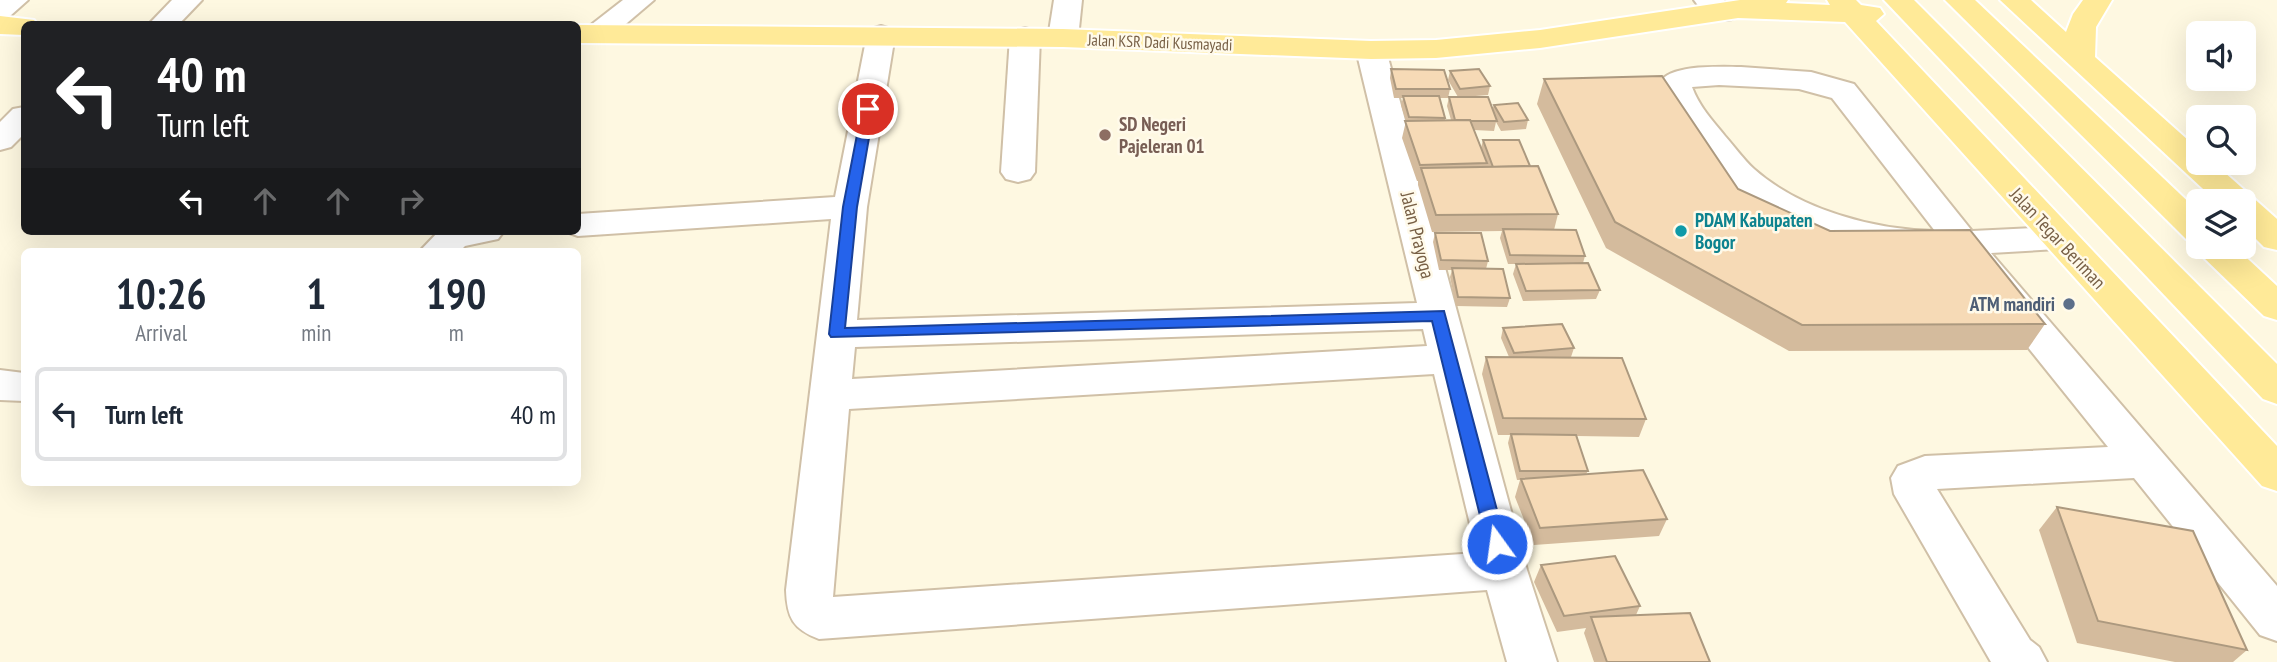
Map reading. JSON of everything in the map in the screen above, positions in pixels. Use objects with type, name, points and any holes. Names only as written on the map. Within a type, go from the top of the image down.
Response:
[{"type":"main road","name":"Jalan KSR Dadi Kusmayadi","points":[[587,34],[1025,37],[1371,50],[1436,49],[1540,39],[1774,0]]},
{"type":"main road","name":"Jalan KSR Dadi Kusmayadi","points":[[1723,8],[1848,7],[2015,0]]},
{"type":"main road","points":[[2015,0],[2223,189]]},
{"type":"main road","points":[[2080,60],[2079,31],[2086,13],[2098,0]]},
{"type":"main road","points":[[1962,2],[2186,219]]},
{"type":"main road","points":[[1903,5],[2277,389]]},
{"type":"main road","name":"Jalan Tegar Beriman","points":[[1848,7],[2057,238],[2277,474]]},
{"type":"main road","points":[[0,25],[21,26]]},
{"type":"main road","points":[[2256,219],[2277,239]]},
{"type":"main road","points":[[2227,259],[2277,307]]},
{"type":"street","points":[[0,10],[14,0]]},
{"type":"street","points":[[166,21],[188,0]]},
{"type":"street","points":[[587,34],[640,0]]},
{"type":"street","points":[[1063,38],[1068,0]]},
{"type":"street","points":[[881,35],[850,207],[836,334],[809,590],[810,608],[819,618],[1504,570]]},
{"type":"street","points":[[1017,172],[1025,37]]},
{"type":"street","name":"Jalan Prayoga","points":[[1371,50],[1504,570],[1532,662]]},
{"type":"street","points":[[2057,238],[1963,243],[1883,240],[1819,222],[1759,190],[1741,175],[1698,124],[1676,89],[1675,82],[1692,78],[1791,79],[1813,81],[1843,91],[1963,243],[2277,620]]},
{"type":"street","points":[[0,141],[21,121]]},
{"type":"street","points":[[581,225],[850,207]]},
{"type":"street","points":[[442,248],[454,237],[465,235]]},
{"type":"street","points":[[836,334],[1438,315]]},
{"type":"street","points":[[830,395],[1449,359]]},
{"type":"street","points":[[0,386],[21,387]]},
{"type":"street","points":[[2022,662],[2013,655],[1916,494],[1913,478],[1925,473],[2146,461]]},
{"type":"building","points":[[1391,69],[1444,70],[1450,89],[1396,89]]},
{"type":"building","points":[[1479,69],[1490,86],[1460,89],[1450,71]]},
{"type":"building","name":"PDAM Kabupaten Bogor","points":[[1662,76],[1738,189],[1830,231],[1970,230],[2045,324],[1802,325],[1615,222],[1544,79]]},
{"type":"building","points":[[1403,96],[1439,96],[1445,118],[1409,117]]},
{"type":"building","points":[[1449,97],[1488,97],[1497,121],[1455,120]]},
{"type":"building","points":[[1518,103],[1528,120],[1504,122],[1494,105]]},
{"type":"building","points":[[1470,120],[1487,163],[1420,165],[1405,121]]},
{"type":"building","points":[[1483,140],[1519,140],[1530,166],[1493,167]]},
{"type":"building","points":[[1538,166],[1558,214],[1436,215],[1421,168]]},
{"type":"building","points":[[1503,229],[1576,230],[1585,256],[1510,255]]},
{"type":"building","points":[[1435,233],[1481,233],[1488,261],[1441,260]]},
{"type":"building","points":[[1588,263],[1600,290],[1526,291],[1516,264]]},
{"type":"building","points":[[1452,268],[1503,269],[1510,298],[1458,297]]},
{"type":"building","points":[[1562,324],[1574,348],[1514,353],[1503,328]]},
{"type":"building","points":[[1486,357],[1622,358],[1646,419],[1503,418]]},
{"type":"building","points":[[1511,434],[1576,435],[1588,471],[1520,471]]},
{"type":"building","points":[[1643,470],[1667,519],[1540,528],[1521,479]]},
{"type":"building","points":[[2057,507],[2193,531],[2247,650],[2098,621]]},
{"type":"building","points":[[1615,556],[1640,606],[1564,616],[1541,565]]},
{"type":"building","points":[[1690,613],[1710,662],[1607,662],[1591,617]]},
{"type":"place","name":"SD Negeri Pajeleran 01","points":[[1105,135]]},
{"type":"place","name":"PDAM Kabupaten Bogor","points":[[1681,231]]},
{"type":"place","name":"ATM mandiri","points":[[2069,304]]},
{"type":"route","points":[[868,109],[850,207],[836,334],[1438,315],[1497,544]]}]
